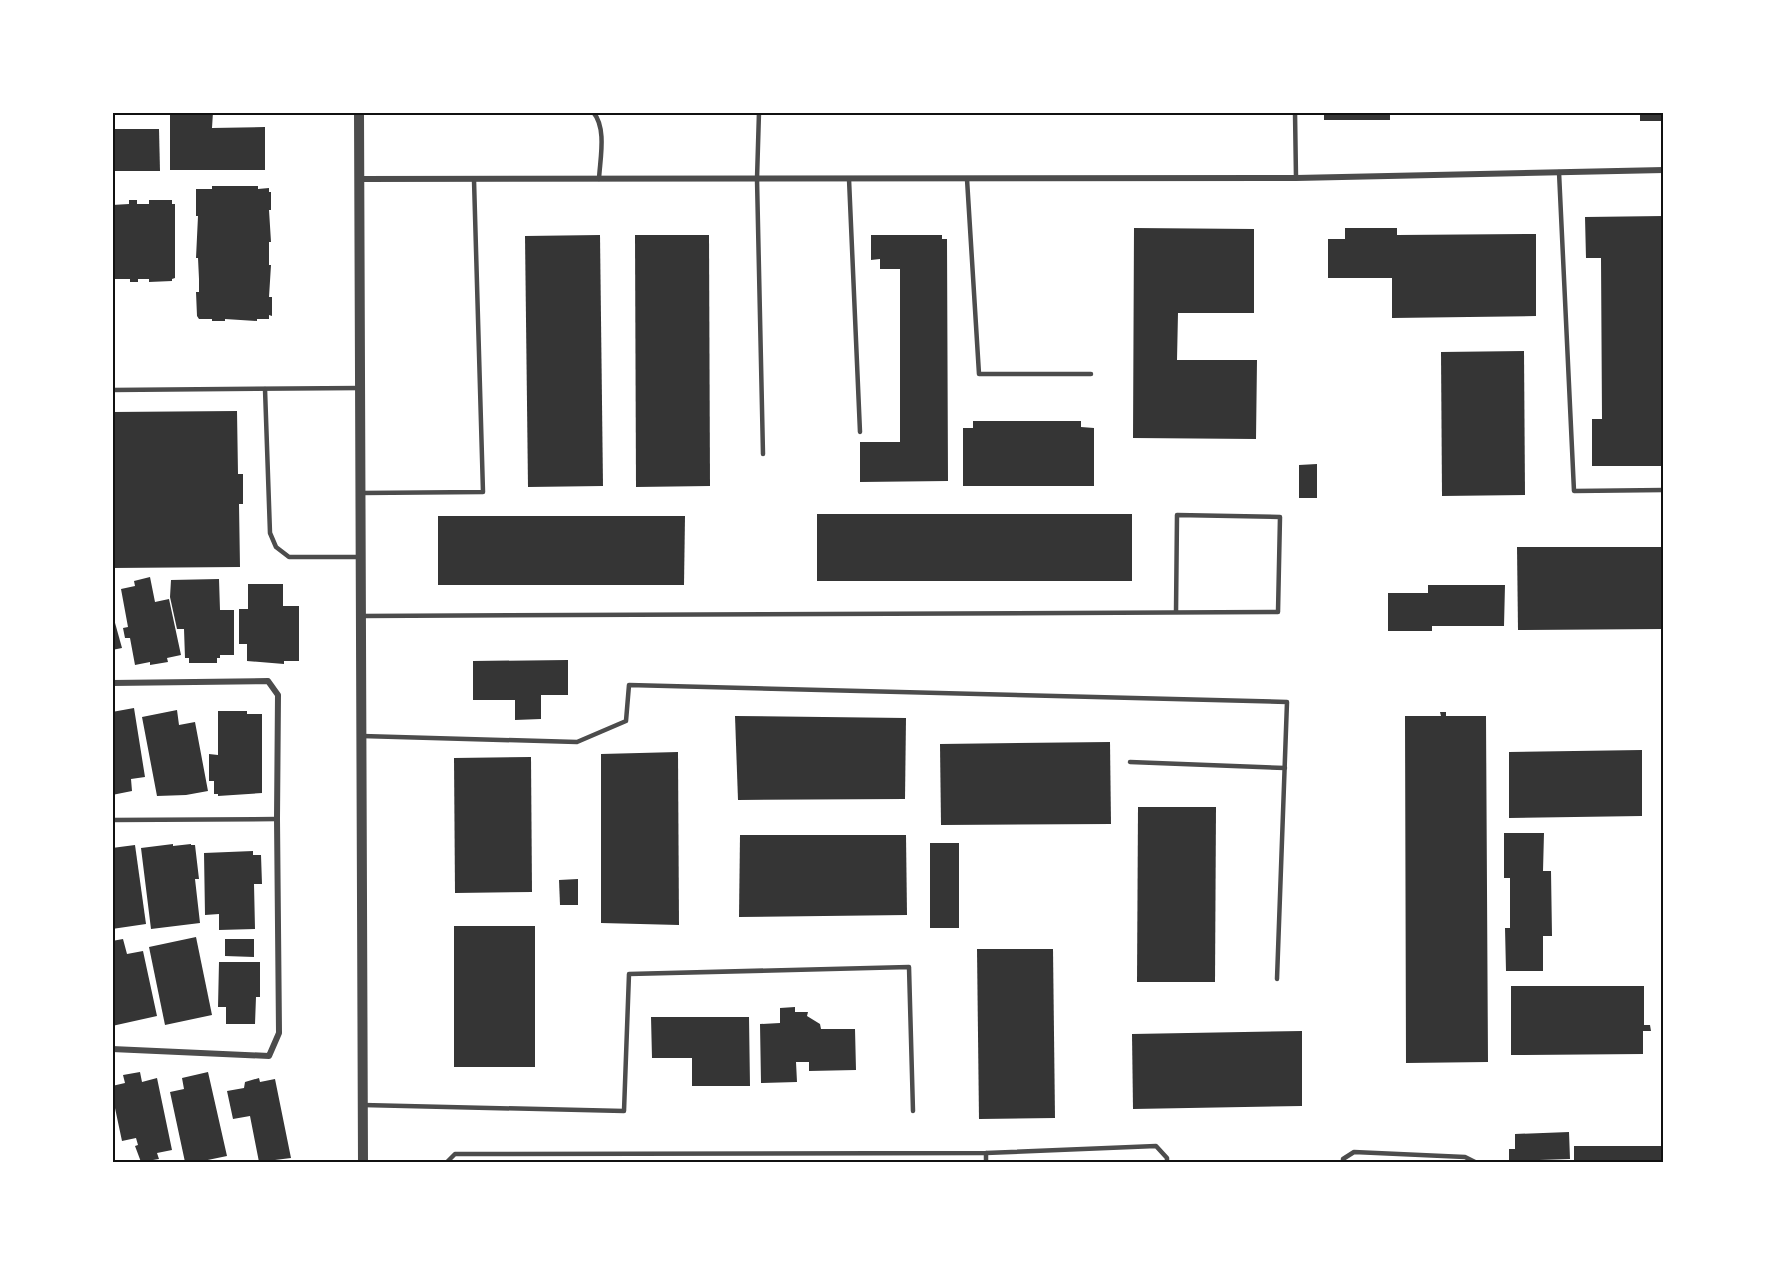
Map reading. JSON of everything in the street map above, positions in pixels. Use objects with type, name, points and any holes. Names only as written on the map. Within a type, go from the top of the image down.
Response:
[{"type":"street","points":[[359,112],[363,1162]]},
{"type":"street","points":[[360,179],[1296,178],[1664,170]]},
{"type":"street","points":[[112,682],[268,681],[278,695],[279,1033],[269,1056],[112,1049]]},
{"type":"lane","points":[[593,112],[598,118],[601,132],[599,179]]},
{"type":"lane","points":[[759,112],[757,179],[763,454]]},
{"type":"lane","points":[[1295,112],[1296,178]]},
{"type":"lane","points":[[1559,172],[1574,491],[1664,490]]},
{"type":"lane","points":[[849,179],[860,432]]},
{"type":"lane","points":[[967,179],[979,374],[1090,374]]},
{"type":"lane","points":[[361,493],[483,492],[474,180]]},
{"type":"lane","points":[[112,390],[361,388]]},
{"type":"lane","points":[[265,389],[270,533],[276,547],[289,557],[361,557]]},
{"type":"lane","points":[[361,616],[1278,612],[1280,517],[1177,514],[1176,612]]},
{"type":"lane","points":[[362,736],[577,742],[627,721],[629,686],[1287,702],[1277,979]]},
{"type":"lane","points":[[1130,762],[1285,768]]},
{"type":"lane","points":[[112,820],[277,819]]},
{"type":"lane","points":[[363,1105],[624,1111],[629,974],[909,967],[913,1112]]},
{"type":"lane","points":[[447,1162],[454,1154],[825,1155],[986,1153],[1156,1146],[1167,1158],[1167,1162]]},
{"type":"lane","points":[[1343,1162],[1343,1159],[1354,1152],[1465,1157],[1475,1162]]},
{"type":"lane","points":[[986,1153],[986,1162]]},
{"type":"lane","points":[[653,1154],[653,1162]]},
{"type":"lane","points":[[825,1155],[825,1162]]},
{"type":"building","points":[[170,112],[213,112],[212,128],[265,127],[265,170],[170,170]]},
{"type":"building","points":[[1324,112],[1390,112],[1390,120],[1324,120]]},
{"type":"building","points":[[1640,112],[1664,112],[1664,121],[1640,121]]},
{"type":"building","points":[[112,129],[159,129],[160,171],[112,171]]},
{"type":"building","points":[[212,186],[258,186],[258,189],[269,188],[271,192],[269,297],[272,297],[272,316],[269,315],[269,319],[212,321],[212,319],[199,319],[197,316],[196,292],[199,292],[199,279],[198,258],[196,258],[198,216],[196,216],[196,189],[212,189]]},
{"type":"building","points":[[129,200],[137,200],[137,204],[149,204],[149,200],[172,200],[172,204],[175,204],[175,278],[172,281],[149,282],[149,279],[138,279],[138,282],[130,282],[130,279],[112,279],[112,205],[129,204]]},
{"type":"building","points":[[1664,216],[1664,466],[1592,466],[1592,419],[1602,419],[1601,258],[1586,258],[1585,217]]},
{"type":"building","points":[[1134,228],[1254,229],[1254,313],[1178,313],[1177,360],[1257,360],[1256,439],[1133,438]]},
{"type":"building","points":[[1345,228],[1397,228],[1397,235],[1536,234],[1536,316],[1392,318],[1392,278],[1328,278],[1328,239],[1345,239]]},
{"type":"building","points":[[600,235],[603,486],[528,487],[525,236]]},
{"type":"building","points":[[635,235],[709,235],[710,486],[636,487]]},
{"type":"building","points":[[871,235],[942,235],[942,239],[947,239],[948,481],[860,482],[860,442],[900,442],[900,269],[880,269],[880,259],[871,260]]},
{"type":"building","points":[[1524,351],[1525,495],[1442,496],[1441,352]]},
{"type":"building","points":[[237,411],[238,474],[243,474],[243,504],[239,504],[240,567],[112,568],[112,412]]},
{"type":"building","points":[[973,421],[1081,421],[1081,427],[1094,428],[1094,486],[963,486],[963,428],[973,428]]},
{"type":"building","points":[[1317,464],[1317,498],[1299,498],[1299,465]]},
{"type":"building","points":[[817,514],[1132,514],[1132,581],[817,581]]},
{"type":"building","points":[[438,516],[685,516],[684,585],[438,585]]},
{"type":"building","points":[[1517,547],[1664,547],[1664,629],[1518,630]]},
{"type":"building","points":[[150,577],[155,602],[169,599],[181,655],[167,658],[168,662],[135,665],[130,638],[125,638],[123,628],[128,627],[121,589],[135,586],[134,581]]},
{"type":"building","points":[[219,579],[220,610],[234,610],[234,655],[220,655],[217,663],[189,663],[189,658],[185,658],[184,629],[177,629],[170,597],[171,580]]},
{"type":"building","points":[[248,584],[283,584],[283,606],[299,606],[299,661],[284,661],[284,664],[247,661],[247,644],[239,644],[239,609],[248,609]]},
{"type":"building","points":[[1428,585],[1505,585],[1504,626],[1432,626],[1432,631],[1388,631],[1388,593],[1428,593]]},
{"type":"building","points":[[112,612],[122,648],[112,650]]},
{"type":"building","points":[[568,660],[568,695],[541,695],[541,719],[515,720],[515,700],[473,700],[473,661]]},
{"type":"building","points":[[134,708],[145,777],[131,779],[132,791],[112,795],[112,712]]},
{"type":"building","points":[[177,710],[179,725],[195,722],[208,791],[186,795],[157,796],[142,717]]},
{"type":"building","points":[[218,711],[247,711],[247,714],[262,714],[262,793],[218,796],[214,794],[214,781],[209,781],[209,754],[218,755]]},
{"type":"building","points":[[1440,712],[1446,712],[1446,716],[1486,716],[1488,1062],[1406,1063],[1405,716],[1441,716]]},
{"type":"building","points":[[735,716],[906,718],[905,799],[738,800]]},
{"type":"building","points":[[1110,742],[1111,824],[941,825],[940,744]]},
{"type":"building","points":[[1642,750],[1642,816],[1509,818],[1509,752]]},
{"type":"building","points":[[678,752],[679,925],[601,923],[601,754]]},
{"type":"building","points":[[531,757],[532,892],[455,893],[454,758]]},
{"type":"building","points":[[1138,807],[1216,807],[1215,982],[1137,982]]},
{"type":"building","points":[[1504,833],[1544,833],[1543,871],[1551,871],[1552,936],[1543,936],[1543,971],[1506,971],[1505,928],[1510,928],[1510,878],[1504,878]]},
{"type":"building","points":[[740,835],[906,835],[907,915],[739,917]]},
{"type":"building","points":[[930,843],[959,843],[959,928],[930,928]]},
{"type":"building","points":[[173,844],[173,846],[195,845],[199,879],[195,879],[200,923],[151,929],[141,848]]},
{"type":"building","points":[[135,845],[146,924],[112,929],[112,848]]},
{"type":"building","points":[[253,851],[253,855],[261,855],[262,884],[254,884],[255,929],[219,930],[219,914],[205,915],[204,853]]},
{"type":"building","points":[[578,879],[578,905],[560,905],[559,880]]},
{"type":"building","points":[[454,926],[535,926],[535,1067],[454,1067]]},
{"type":"building","points":[[196,937],[212,1015],[165,1025],[149,947]]},
{"type":"building","points":[[123,939],[127,954],[143,951],[157,1016],[112,1026],[112,941]]},
{"type":"building","points":[[225,939],[254,939],[254,957],[225,956]]},
{"type":"building","points":[[977,949],[1053,949],[1055,1118],[979,1119]]},
{"type":"building","points":[[219,962],[260,962],[260,997],[256,997],[255,1024],[226,1024],[226,1007],[218,1007]]},
{"type":"building","points":[[1511,986],[1644,986],[1644,1025],[1650,1025],[1651,1031],[1643,1031],[1643,1054],[1511,1055]]},
{"type":"building","points":[[795,1007],[795,1012],[808,1012],[807,1016],[820,1024],[821,1029],[855,1029],[856,1070],[809,1071],[809,1062],[796,1062],[797,1082],[761,1083],[760,1024],[780,1023],[780,1008]]},
{"type":"building","points":[[651,1017],[749,1017],[750,1086],[692,1086],[692,1058],[652,1058]]},
{"type":"building","points":[[1302,1031],[1302,1106],[1133,1109],[1132,1034]]},
{"type":"building","points":[[140,1072],[142,1082],[157,1078],[172,1150],[157,1153],[159,1159],[141,1162],[135,1146],[138,1145],[136,1138],[122,1141],[112,1094],[112,1086],[125,1083],[123,1075]]},
{"type":"building","points":[[208,1072],[227,1156],[198,1162],[185,1162],[170,1092],[184,1089],[182,1078]]},
{"type":"building","points":[[259,1078],[260,1082],[275,1079],[291,1158],[259,1162],[250,1116],[233,1119],[227,1091],[244,1088],[245,1082]]},
{"type":"building","points":[[1569,1132],[1570,1159],[1509,1161],[1509,1149],[1515,1149],[1515,1134]]},
{"type":"building","points":[[1574,1146],[1664,1146],[1664,1162],[1574,1162]]}]
